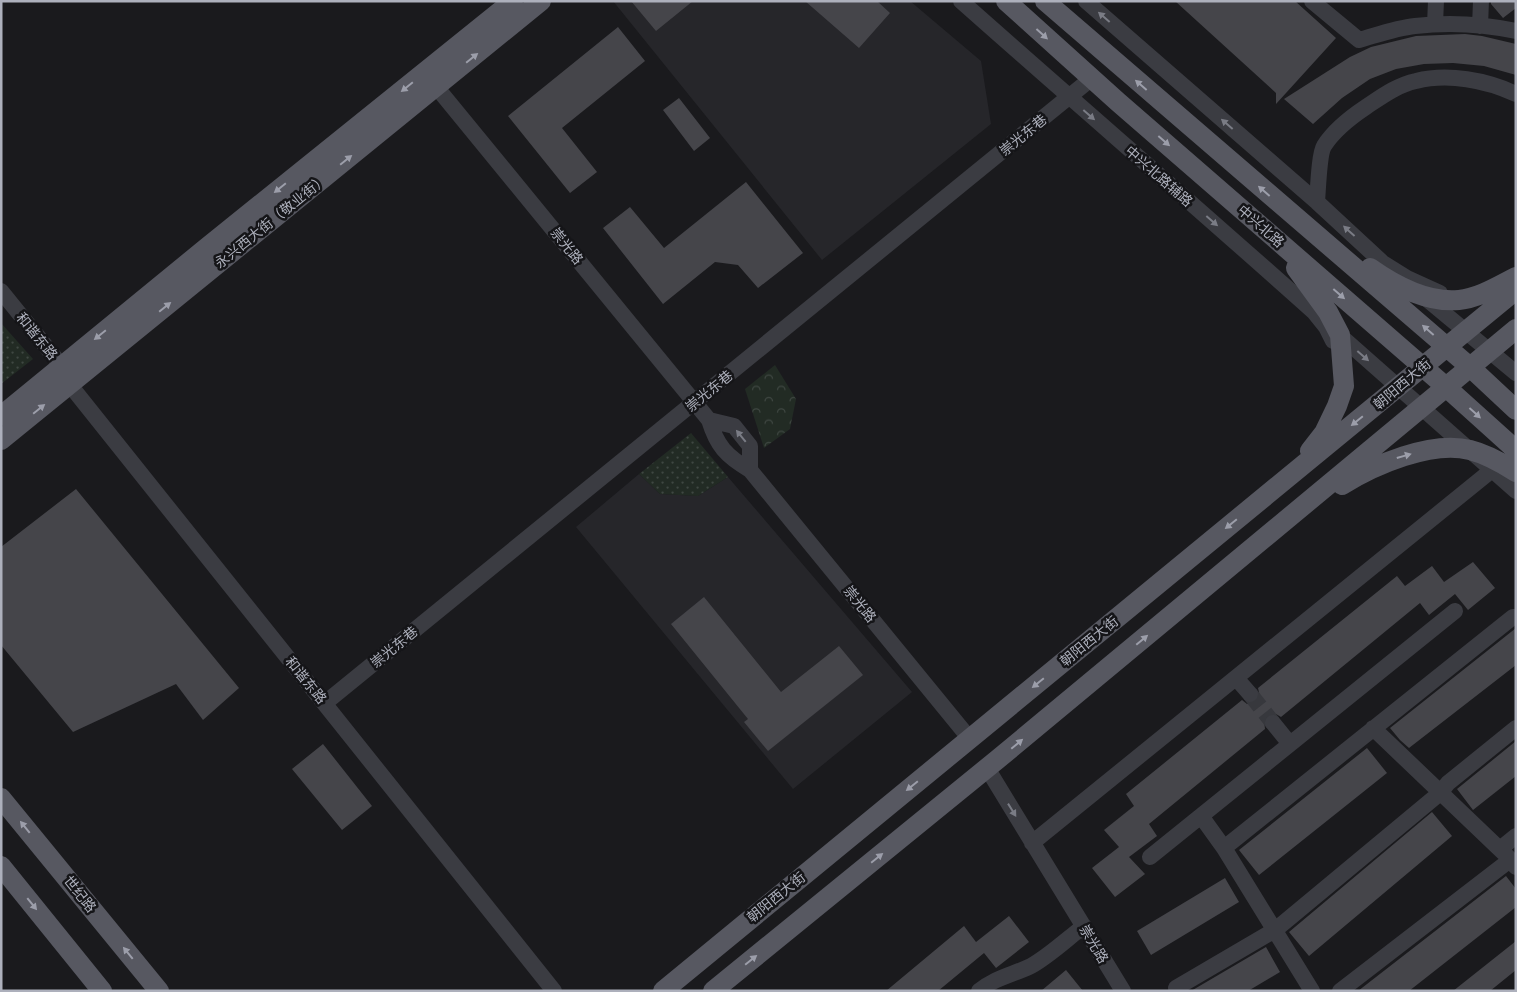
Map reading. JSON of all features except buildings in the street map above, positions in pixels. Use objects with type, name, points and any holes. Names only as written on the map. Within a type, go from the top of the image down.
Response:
[{"type":"main road","name":"永兴西大街（敬业街）","points":[[431,79],[513,1]]},
{"type":"main road","name":"永兴西大街（敬业街）","points":[[1,440],[64,377],[431,79],[541,1]]},
{"type":"main road","name":"中兴北路","points":[[1006,1],[1516,450]]},
{"type":"main road","name":"中兴北路","points":[[1044,1],[1446,346],[1516,410]]},
{"type":"main road","points":[[1292,214],[1389,281],[1421,294],[1443,299],[1464,299],[1483,294],[1516,277]]},
{"type":"main road","points":[[1270,234],[1328,312],[1340,336],[1344,386],[1324,433],[1282,482]]},
{"type":"main road","name":"朝阳西大街","points":[[663,991],[1516,290]]},
{"type":"main road","points":[[713,991],[987,768],[1516,329]]},
{"type":"main road","name":"永兴西大街（敬业街）","points":[[1,416],[64,377]]},
{"type":"main road","points":[[1299,510],[1352,479],[1390,460],[1421,451],[1469,450],[1490,457],[1516,472]]},
{"type":"main road","name":"世纪路","points":[[1,798],[159,991]]},
{"type":"main road","points":[[1,866],[102,991]]},
{"type":"street","name":"中兴北路辅路","points":[[961,1],[1314,312],[1329,332],[1342,362]]},
{"type":"street","points":[[1086,1],[1383,263],[1516,373]]},
{"type":"street","points":[[1312,1],[1359,40],[1414,26],[1448,23],[1493,26],[1516,31]]},
{"type":"street","points":[[1435,24],[1436,1]]},
{"type":"street","points":[[1480,26],[1481,1]]},
{"type":"street","points":[[1316,202],[1323,148],[1336,132],[1356,113],[1388,92],[1416,81],[1450,77],[1480,82],[1516,94]]},
{"type":"street","name":"崇光东巷","points":[[324,703],[1092,78]]},
{"type":"street","name":"崇光路","points":[[431,79],[709,420],[715,439],[732,460],[750,470],[970,739]]},
{"type":"street","points":[[1383,263],[1407,278],[1438,292],[1464,299]]},
{"type":"street","name":"和谐东路","points":[[1,291],[64,377],[554,991]]},
{"type":"street","name":"和谐东路","points":[[1,307],[64,377]]},
{"type":"street","points":[[1314,312],[1516,490]]},
{"type":"street","points":[[709,420],[734,426],[750,446],[750,470]]},
{"type":"street","points":[[1032,842],[1492,470]]},
{"type":"street","points":[[1150,857],[1455,611]]},
{"type":"street","points":[[1224,848],[1513,616]]},
{"type":"street","points":[[1236,678],[1250,694]]},
{"type":"street","points":[[1273,723],[1290,744]]},
{"type":"street","points":[[1373,728],[1508,859]]},
{"type":"street","points":[[1176,988],[1275,930],[1440,793],[1448,782],[1516,728]]},
{"type":"street","name":"崇光路","points":[[987,768],[1123,991]]},
{"type":"street","points":[[1201,816],[1224,848],[1312,991]]},
{"type":"street","points":[[1340,991],[1508,859],[1516,836]]},
{"type":"street","points":[[979,991],[1000,977],[1015,973],[1033,964],[1084,926]]},
{"type":"shaded area","points":[[613,1],[910,1],[981,61],[991,124],[822,260]]},
{"type":"shaded area","points":[[639,474],[660,494],[698,496],[728,477],[912,692],[793,789],[576,527]]},
{"type":"green space","points":[[1,323],[33,359],[1,384]]},
{"type":"green space","points":[[775,365],[796,399],[790,429],[764,448],[745,389]]},
{"type":"green space","points":[[691,433],[728,477],[698,496],[660,494],[639,474]]},
{"type":"tunnel","points":[[1250,694],[1273,723]]}]
